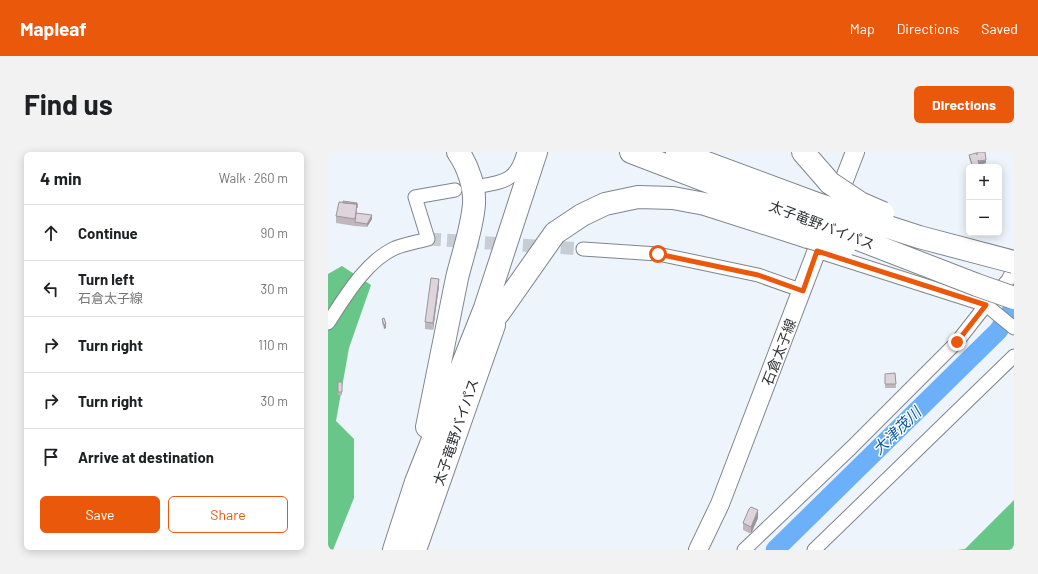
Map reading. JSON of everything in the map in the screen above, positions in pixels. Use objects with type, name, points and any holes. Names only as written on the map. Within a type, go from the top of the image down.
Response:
[{"type":"highway","points":[[416,482],[474,203],[472,182],[464,159],[458,152]]},
{"type":"highway","points":[[416,482],[485,308],[536,152]]},
{"type":"highway","points":[[498,314],[547,152]]},
{"type":"highway","name":"太子竜野バイパス","points":[[631,152],[815,229],[918,237],[1014,262]]},
{"type":"highway","name":"太子竜野バイパス","points":[[677,152],[815,229]]},
{"type":"highway","points":[[803,152],[830,183],[860,203],[900,221],[918,237]]},
{"type":"highway","points":[[498,314],[555,233],[582,215],[605,204],[638,197],[674,198],[815,229],[1014,298]]},
{"type":"highway","name":"太子竜野バイパス","points":[[415,550],[498,314]]},
{"type":"highway","name":"太子竜野バイパス","points":[[394,550],[416,482]]},
{"type":"highway","points":[[420,550],[435,491]]},
{"type":"main road","name":"石倉太子線","points":[[698,550],[720,504],[803,291],[815,229],[855,152]]},
{"type":"street","points":[[480,186],[498,183],[513,176],[521,163],[524,152]]},
{"type":"street","points":[[328,323],[369,266],[395,248],[428,239],[415,197],[455,190]]},
{"type":"street","points":[[815,229],[986,305],[1014,328]]},
{"type":"street","points":[[583,249],[658,254],[758,275],[803,291]]},
{"type":"street","points":[[744,550],[851,448],[957,342],[1008,280],[1014,268]]},
{"type":"street","points":[[814,550],[1014,356]]},
{"type":"green space","points":[[342,266],[371,285],[349,348],[336,421],[354,439],[354,498],[333,550],[328,550],[328,274]]},
{"type":"green space","points":[[1014,500],[1014,550],[957,550],[965,549]]},
{"type":"building","points":[[977,152],[985,152],[986,160],[978,160],[979,164],[972,164],[969,155],[976,153],[977,155]]},
{"type":"building","points":[[343,201],[357,203],[357,204],[343,203]]},
{"type":"building","points":[[339,202],[357,204],[355,219],[336,216]]},
{"type":"building","points":[[356,213],[372,215],[367,224],[355,222]]},
{"type":"building","points":[[431,278],[439,279],[433,323],[425,322]]},
{"type":"building","points":[[384,318],[386,324],[384,325],[382,319]]},
{"type":"building","points":[[895,373],[896,384],[885,384],[885,374]]},
{"type":"building","points":[[338,382],[342,382],[342,392],[338,392]]},
{"type":"building","points":[[751,507],[758,510],[751,527],[743,523]]},
{"type":"waterway","name":"大津茂川","points":[[775,550],[998,331],[1014,307]]},
{"type":"tunnel","points":[[428,239],[583,249]]},
{"type":"route","points":[[658,254],[758,275],[803,291],[817,251],[986,305],[957,342]]}]
